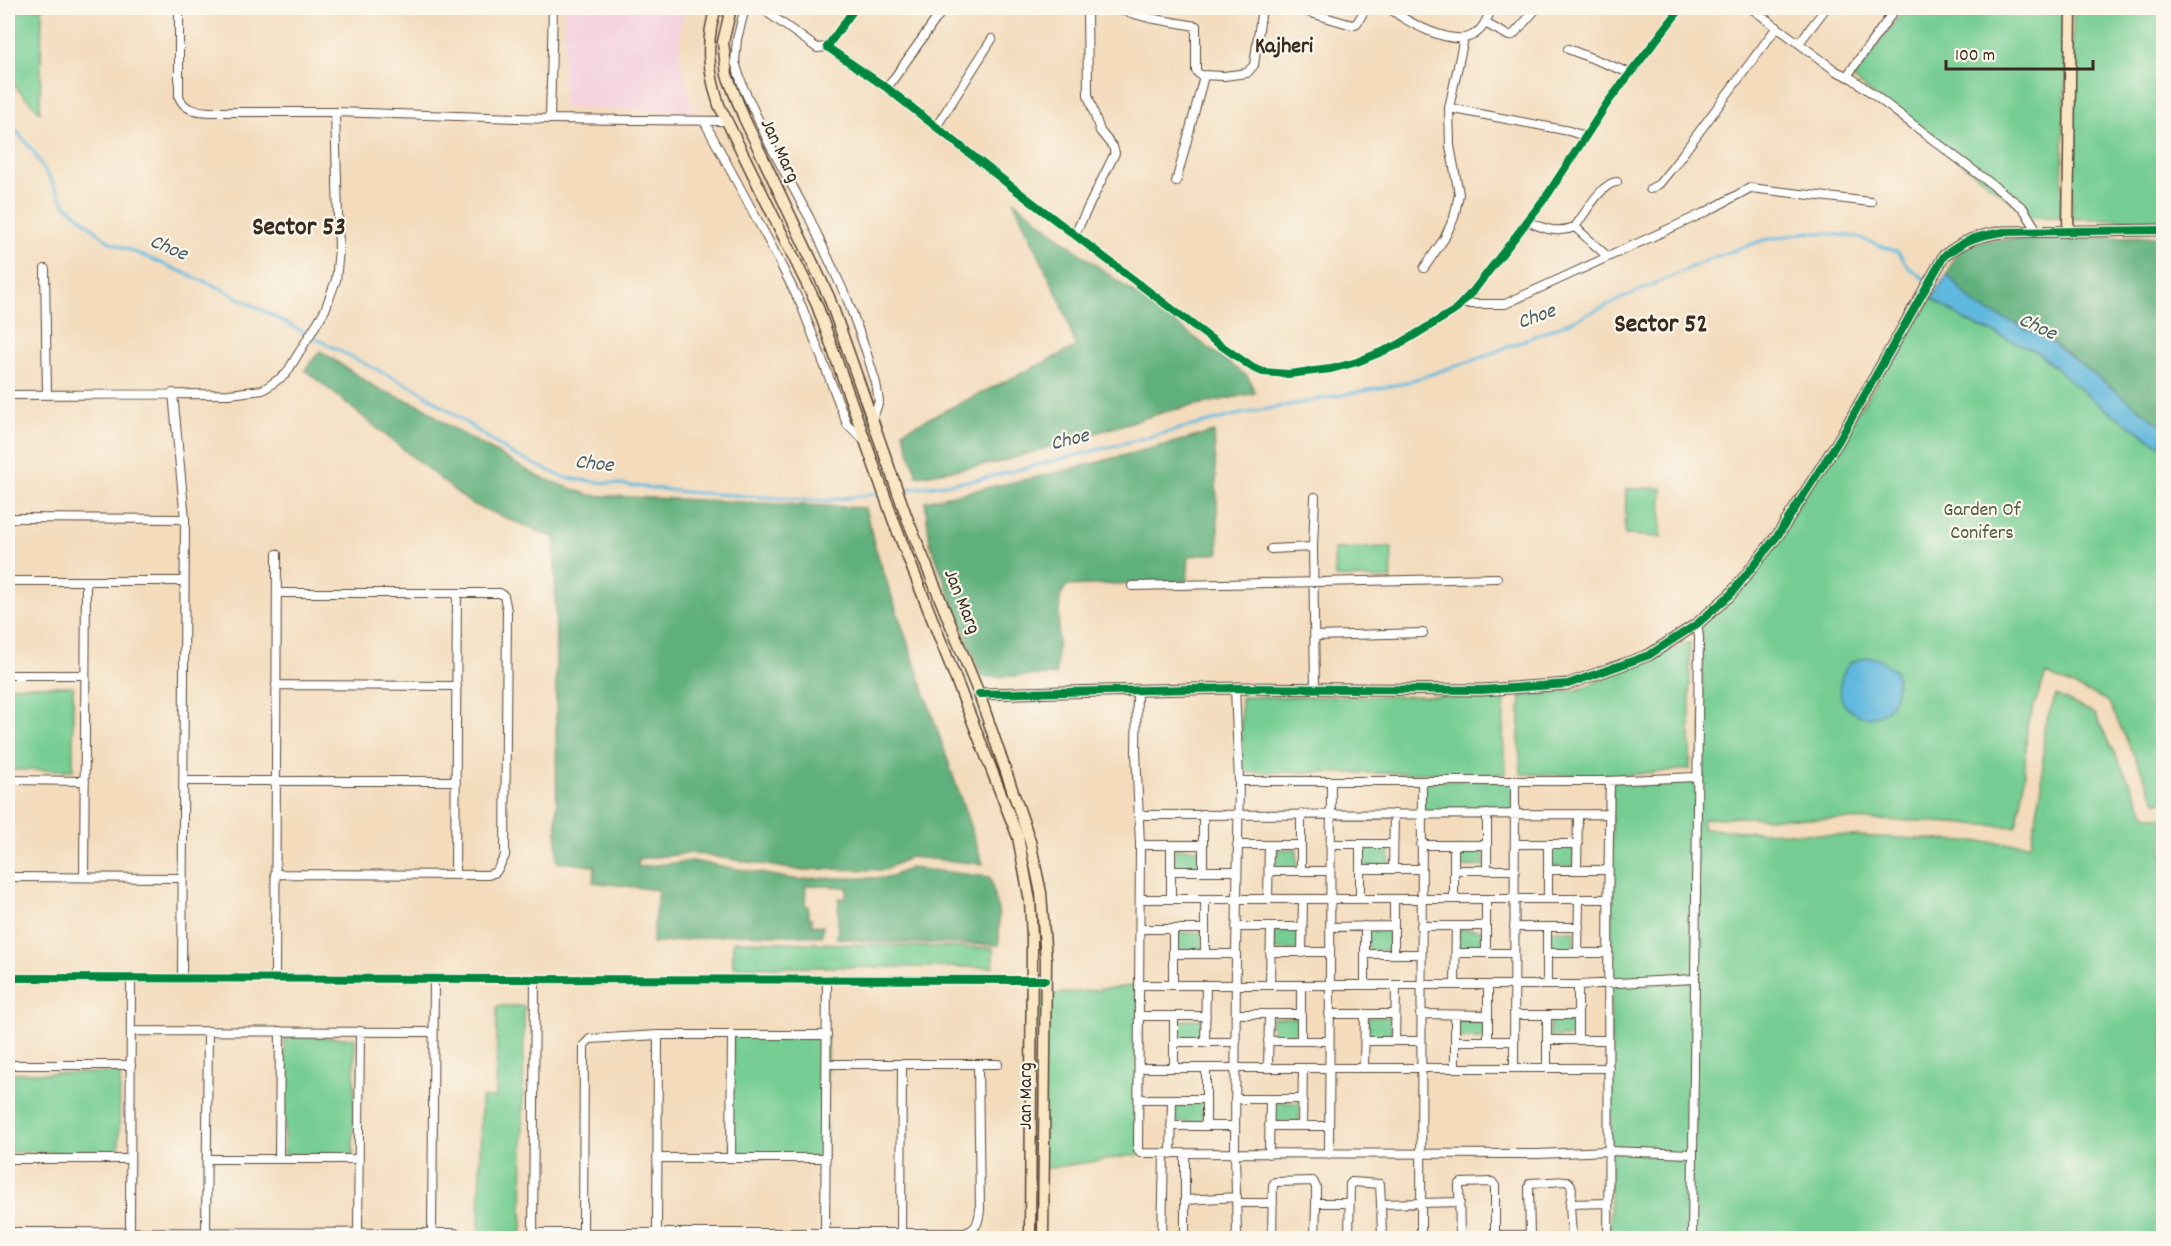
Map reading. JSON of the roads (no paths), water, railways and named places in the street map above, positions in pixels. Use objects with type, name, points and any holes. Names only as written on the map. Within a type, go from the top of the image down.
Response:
[{"type":"main road","name":"Jan Marg","points":[[716,8],[710,27],[710,75],[719,105],[817,305],[894,522],[1018,837],[1026,872],[1032,932],[1030,1234]]},
{"type":"main road","name":"Jan Marg","points":[[731,8],[723,42],[727,75],[744,118],[829,297],[907,518],[979,694],[1030,841],[1041,893],[1044,932],[1045,1235]]},
{"type":"main road","points":[[2068,232],[2072,8]]},
{"type":"main road","points":[[979,694],[1235,688],[1482,690],[1568,684],[1649,655],[1697,624],[1730,595],[1778,535],[1839,440],[1944,256],[1960,243],[1977,236],[2003,232],[2163,230]]},
{"type":"main road","points":[[1032,932],[1044,932]]},
{"type":"main road","points":[[1018,1239],[1030,1234]]},
{"type":"street","points":[[179,8],[179,97],[183,105],[192,110],[727,121]]},
{"type":"street","points":[[550,119],[553,8]]},
{"type":"street","points":[[745,8],[737,39],[735,62],[743,87],[770,145],[848,301],[876,383],[879,401],[872,421]]},
{"type":"street","points":[[761,8],[817,48],[827,47],[887,88],[1194,326],[1253,368],[1263,372],[1288,374],[1330,369],[1357,362],[1417,335],[1454,311],[1548,194],[1584,136],[1681,8]]},
{"type":"street","points":[[827,47],[855,8]]},
{"type":"street","points":[[887,88],[944,8]]},
{"type":"street","points":[[1075,234],[1115,153],[1100,131],[1088,95],[1087,8]]},
{"type":"street","points":[[1112,8],[1149,18],[1196,26],[1196,71],[1203,76],[1247,73],[1251,69],[1254,65],[1262,8]]},
{"type":"street","points":[[1294,8],[1352,25],[1357,23],[1366,8]]},
{"type":"street","points":[[1390,8],[1425,30],[1464,38],[1473,36],[1485,23],[1491,8]]},
{"type":"street","points":[[1485,23],[1509,36],[1513,35],[1537,8]]},
{"type":"street","points":[[1751,8],[1763,11],[1777,27],[1836,71],[1847,76],[2023,208],[2038,232]]},
{"type":"street","points":[[1799,43],[1826,8]]},
{"type":"street","points":[[1847,76],[1896,8]]},
{"type":"street","points":[[1650,189],[1659,184],[1673,167],[1777,27]]},
{"type":"street","points":[[1424,268],[1444,239],[1454,218],[1459,194],[1450,146],[1449,108],[1464,38]]},
{"type":"street","points":[[936,127],[992,39]]},
{"type":"street","points":[[1568,49],[1630,73]]},
{"type":"street","points":[[1176,182],[1203,76]]},
{"type":"street","points":[[1449,108],[1569,131],[1584,136]]},
{"type":"street","points":[[8,395],[229,394],[262,390],[286,374],[325,310],[336,280],[339,250],[335,112]]},
{"type":"street","points":[[704,121],[802,307],[847,424],[865,440]]},
{"type":"street","points":[[1527,221],[1550,231],[1566,231],[1575,227],[1604,187],[1611,182],[1617,182]]},
{"type":"street","points":[[1461,304],[1505,304],[1706,212],[1750,188],[1870,202]]},
{"type":"street","points":[[1575,227],[1608,257]]},
{"type":"street","points":[[45,269],[46,394]]},
{"type":"street","points":[[173,393],[185,519],[182,979]]},
{"type":"street","points":[[1315,497],[1313,547],[1315,689]]},
{"type":"street","points":[[8,518],[185,519]]},
{"type":"street","points":[[1271,549],[1313,547]]},
{"type":"street","points":[[274,979],[277,554]]},
{"type":"street","points":[[1132,586],[1497,578]]},
{"type":"street","points":[[8,581],[184,581]]},
{"type":"street","points":[[84,877],[86,581]]},
{"type":"street","points":[[275,874],[488,875],[496,872],[505,856],[506,600],[504,596],[500,593],[277,593]]},
{"type":"street","points":[[455,874],[457,593]]},
{"type":"street","points":[[1692,1239],[1699,638],[1697,624]]},
{"type":"street","points":[[1315,636],[1423,633]]},
{"type":"street","points":[[8,675],[85,675]]},
{"type":"street","points":[[276,685],[457,686]]},
{"type":"street","points":[[1234,1239],[1237,1234],[1235,1068],[1239,781],[1235,688]]},
{"type":"street","points":[[1137,691],[1140,845],[1139,1151],[1142,1154],[1609,1152],[1692,1154]]},
{"type":"street","points":[[1239,781],[1610,781],[1696,777]]},
{"type":"street","points":[[8,780],[85,781]]},
{"type":"street","points":[[1514,1068],[1515,780]]},
{"type":"street","points":[[183,781],[456,781]]},
{"type":"street","points":[[1329,1154],[1331,781]]},
{"type":"street","points":[[1421,1239],[1422,781]]},
{"type":"street","points":[[1608,1239],[1607,899],[1610,781]]},
{"type":"street","points":[[1203,814],[1203,871]]},
{"type":"street","points":[[1301,814],[1301,871]]},
{"type":"street","points":[[1393,869],[1394,814]]},
{"type":"street","points":[[1487,814],[1487,870]]},
{"type":"street","points":[[1577,870],[1578,814]]},
{"type":"street","points":[[1138,815],[1609,814]]},
{"type":"street","points":[[1330,844],[1394,844]]},
{"type":"street","points":[[1360,844],[1360,899]]},
{"type":"street","points":[[1454,844],[1454,899]]},
{"type":"street","points":[[1515,844],[1578,844]]},
{"type":"street","points":[[1548,844],[1548,899]]},
{"type":"street","points":[[1140,845],[1203,845]]},
{"type":"street","points":[[1171,845],[1171,899]]},
{"type":"street","points":[[1268,899],[1269,845]]},
{"type":"street","points":[[1237,846],[1301,845]]},
{"type":"street","points":[[1421,845],[1487,845]]},
{"type":"street","points":[[1360,869],[1421,869]]},
{"type":"street","points":[[1454,870],[1515,870]]},
{"type":"street","points":[[1548,870],[1608,870]]},
{"type":"street","points":[[1171,871],[1236,871]]},
{"type":"street","points":[[1269,871],[1330,871]]},
{"type":"street","points":[[8,877],[182,878]]},
{"type":"street","points":[[1140,899],[1607,899]]},
{"type":"street","points":[[1205,899],[1205,954]]},
{"type":"street","points":[[1302,952],[1303,899]]},
{"type":"street","points":[[1394,899],[1394,954]]},
{"type":"street","points":[[1486,899],[1486,953]]},
{"type":"street","points":[[1578,953],[1579,899]]},
{"type":"street","points":[[1365,926],[1365,985]]},
{"type":"street","points":[[1330,927],[1394,926]]},
{"type":"street","points":[[1421,926],[1486,926]]},
{"type":"street","points":[[1455,985],[1456,926]]},
{"type":"street","points":[[1236,927],[1303,927]]},
{"type":"street","points":[[1270,985],[1271,927]]},
{"type":"street","points":[[1514,927],[1579,927]]},
{"type":"street","points":[[1547,927],[1547,985]]},
{"type":"street","points":[[1140,929],[1205,929]]},
{"type":"street","points":[[1173,929],[1173,985]]},
{"type":"street","points":[[1270,952],[1330,952]]},
{"type":"street","points":[[1456,953],[1514,953]]},
{"type":"street","points":[[1547,953],[1607,953]]},
{"type":"street","points":[[1173,954],[1236,954]]},
{"type":"street","points":[[1365,954],[1421,954]]},
{"type":"street","points":[[8,978],[1045,980]]},
{"type":"street","points":[[130,1232],[131,978]]},
{"type":"street","points":[[432,1233],[434,979]]},
{"type":"street","points":[[535,979],[533,1236],[583,1233],[901,1234],[973,1231],[978,1223],[978,1064]]},
{"type":"street","points":[[1140,985],[1607,985],[1695,979]]},
{"type":"street","points":[[825,1234],[827,980]]},
{"type":"street","points":[[1205,1042],[1206,985]]},
{"type":"street","points":[[1301,985],[1301,1041]]},
{"type":"street","points":[[1395,1041],[1396,985]]},
{"type":"street","points":[[1488,985],[1488,1041]]},
{"type":"street","points":[[1578,985],[1578,1040]]},
{"type":"street","points":[[1236,1014],[1301,1014]]},
{"type":"street","points":[[1268,1068],[1269,1014]]},
{"type":"street","points":[[1329,1014],[1395,1014]]},
{"type":"street","points":[[1364,1068],[1365,1014]]},
{"type":"street","points":[[1420,1014],[1488,1015]]},
{"type":"street","points":[[1455,1014],[1455,1068]]},
{"type":"street","points":[[1514,1015],[1578,1015]]},
{"type":"street","points":[[1547,1015],[1547,1068]]},
{"type":"street","points":[[1139,1016],[1206,1016]]},
{"type":"street","points":[[1174,1016],[1174,1068]]},
{"type":"street","points":[[131,1031],[433,1032]]},
{"type":"street","points":[[206,1232],[208,1031]]},
{"type":"street","points":[[279,1159],[280,1031]]},
{"type":"street","points":[[358,1232],[360,1031]]},
{"type":"street","points":[[583,1233],[584,1045],[590,1038],[658,1035],[827,1035]]},
{"type":"street","points":[[657,1233],[658,1035]]},
{"type":"street","points":[[731,1158],[732,1035]]},
{"type":"street","points":[[1547,1040],[1607,1040]]},
{"type":"street","points":[[1268,1041],[1329,1041]]},
{"type":"street","points":[[1365,1041],[1420,1041]]},
{"type":"street","points":[[1455,1041],[1514,1041]]},
{"type":"street","points":[[1174,1042],[1236,1042]]},
{"type":"street","points":[[826,1064],[998,1064]]},
{"type":"street","points":[[901,1234],[902,1064]]},
{"type":"street","points":[[8,1065],[131,1065]]},
{"type":"street","points":[[1139,1068],[1609,1068]]},
{"type":"street","points":[[1206,1068],[1206,1126]]},
{"type":"street","points":[[1302,1126],[1303,1068]]},
{"type":"street","points":[[1139,1099],[1206,1099]]},
{"type":"street","points":[[1164,1239],[1162,1235],[1172,1099]]},
{"type":"street","points":[[1235,1099],[1303,1099]]},
{"type":"street","points":[[1269,1154],[1270,1099]]},
{"type":"street","points":[[1171,1126],[1235,1126]]},
{"type":"street","points":[[1269,1126],[1329,1126]]},
{"type":"street","points":[[1185,1154],[1185,1239]]},
{"type":"street","points":[[657,1158],[826,1158]]},
{"type":"street","points":[[8,1160],[130,1159]]},
{"type":"street","points":[[207,1159],[359,1159]]},
{"type":"street","points":[[1272,1239],[1275,1182],[1313,1181],[1316,1187],[1315,1239]]},
{"type":"street","points":[[1460,1239],[1460,1184],[1494,1183],[1495,1237],[1530,1237],[1530,1183],[1567,1181],[1572,1186],[1570,1204],[1572,1239]]},
{"type":"street","points":[[1349,1239],[1349,1186],[1352,1182],[1378,1183],[1382,1186],[1382,1239]]},
{"type":"street","points":[[1185,1200],[1273,1203]]},
{"type":"street","points":[[1381,1204],[1460,1202]]},
{"type":"street","points":[[1316,1203],[1350,1203]]},
{"type":"street","points":[[1570,1204],[1608,1203]]},
{"type":"street","points":[[8,1232],[455,1233]]},
{"type":"water","points":[[1947,274],[1975,305],[2046,338],[2163,427],[2163,447],[2094,401],[2036,351],[1966,321],[1932,298]]},
{"type":"water","points":[[1870,657],[1880,659],[1896,672],[1896,692],[1890,706],[1881,714],[1870,717],[1858,715],[1848,708],[1841,698],[1840,684],[1850,662]]},
{"type":"waterway","name":"Choe","points":[[8,120],[33,151],[65,204],[108,241],[220,288],[419,390],[510,453],[565,478],[686,492],[824,501],[880,493]]},
{"type":"waterway","name":"Choe","points":[[901,490],[981,479],[1236,415],[1401,384],[1480,358],[1574,320],[1714,257],[1764,240],[1809,232],[1857,237],[1899,253],[1908,267],[1940,290]]},
{"type":"district","name":"Kajheri","points":[[1284,47]]},
{"type":"district","name":"Sector 53","points":[[299,228]]},
{"type":"district","name":"Sector 52","points":[[1661,325]]},
{"type":"park label","name":"Garden Of Conifers","points":[[1982,522]]}]
